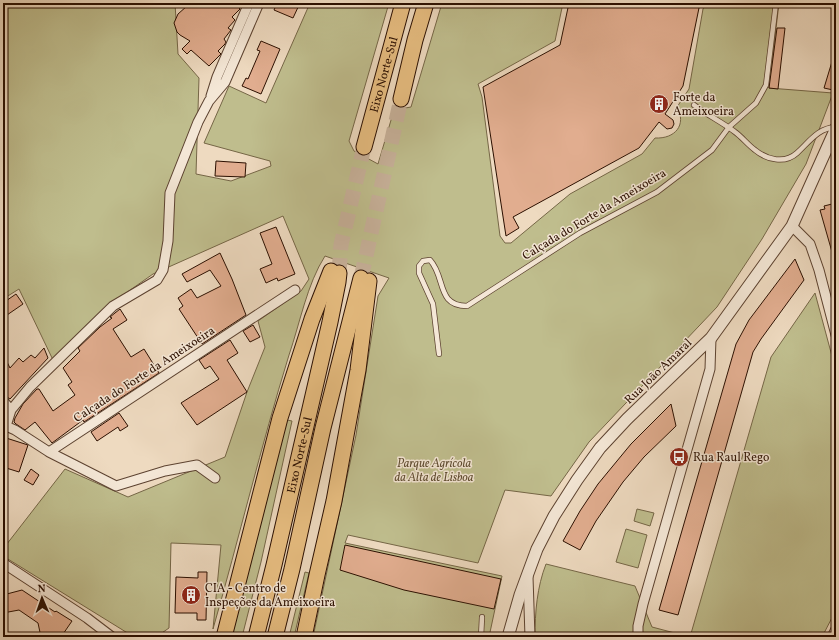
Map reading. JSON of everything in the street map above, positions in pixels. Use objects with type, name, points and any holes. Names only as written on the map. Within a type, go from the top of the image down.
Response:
[{"type":"highway","name":"Eixo Norte-Sul","points":[[364,146],[403,3]]},
{"type":"highway","name":"Eixo Norte-Sul","points":[[401,99],[415,40],[426,3]]},
{"type":"highway","name":"Eixo Norte-Sul","points":[[224,637],[280,418],[312,319],[335,272],[338,282],[330,322],[256,637]]},
{"type":"highway","name":"Eixo Norte-Sul","points":[[275,637],[292,569],[323,428],[365,279],[358,370],[334,501],[304,637]]},
{"type":"street","points":[[210,101],[217,77],[249,3]]},
{"type":"street","points":[[215,478],[197,465],[165,471],[116,486],[49,452],[15,430],[4,428],[11,410],[30,386],[113,306],[157,280],[163,270],[168,241],[170,193],[198,122],[210,101],[225,82],[259,3]]},
{"type":"street","name":"Rua João Amaral","points":[[508,637],[520,595],[537,549],[554,516],[577,480],[600,448],[627,419],[711,338],[792,226],[836,127]]},
{"type":"street","points":[[792,226],[810,244],[819,270],[836,335]]},
{"type":"street","name":"Calçada do Forte da Ameixoeira","points":[[49,452],[295,290]]},
{"type":"street","points":[[638,637],[638,626],[643,604],[710,369],[711,338]]},
{"type":"street","points":[[3,401],[11,410]]},
{"type":"street","points":[[3,563],[87,618],[106,635]]},
{"type":"street","points":[[528,572],[530,637]]},
{"type":"street","points":[[832,637],[836,629]]},
{"type":"lane","name":"Calçada do Forte da Ameixoeira","points":[[439,354],[433,304],[419,273],[419,266],[423,261],[430,260],[436,266],[442,288],[449,301],[458,306],[467,306],[580,233],[658,192],[712,150],[728,127],[756,103],[766,86],[776,3]]},
{"type":"lane","points":[[694,105],[710,117],[736,132],[756,151],[771,158],[781,160],[792,158],[820,131],[828,127],[836,127]]},
{"type":"lane","points":[[480,637],[482,617]]},
{"type":"green space","name":"Parque Agrícola da Alta de Lisboa","points":[[3,3],[175,3],[178,54],[199,78],[196,174],[231,181],[271,166],[270,161],[204,143],[229,86],[266,103],[310,3],[389,3],[349,141],[354,151],[378,164],[394,110],[411,107],[442,3],[563,3],[555,41],[478,84],[482,97],[500,236],[505,243],[511,243],[570,194],[642,154],[655,138],[668,136],[677,130],[681,120],[677,107],[689,89],[703,9],[706,3],[779,3],[769,88],[833,93],[806,164],[762,239],[717,307],[589,442],[551,496],[505,490],[478,563],[348,535],[345,543],[502,576],[489,637],[313,637],[356,435],[378,296],[389,278],[325,256],[313,279],[289,355],[213,629],[221,545],[171,543],[169,628],[156,637],[134,637],[3,556],[3,549],[65,469],[128,497],[225,457],[247,392],[265,347],[258,321],[301,291],[309,279],[283,216],[153,274],[109,305],[53,360],[19,289],[3,299]]},
{"type":"green space","points":[[815,293],[836,371],[836,610],[822,637],[690,637],[771,357]]},
{"type":"green space","points":[[287,420],[292,421],[261,562],[242,637],[229,637]]},
{"type":"green space","points":[[637,509],[654,513],[650,526],[634,521]]},
{"type":"green space","points":[[626,529],[647,535],[638,568],[616,562]]},
{"type":"green space","points":[[546,564],[635,586],[652,627],[690,637],[535,637],[537,600],[540,582]]},
{"type":"green space","points":[[305,572],[309,573],[294,637],[289,637]]},
{"type":"building","points":[[186,3],[234,3],[240,9],[232,17],[235,20],[228,28],[231,30],[224,39],[226,42],[225,44],[218,51],[221,54],[209,66],[191,50],[187,54],[182,49],[190,41],[177,32],[174,23],[178,14],[187,6]]},
{"type":"building","points":[[277,3],[300,3],[293,18],[274,10]]},
{"type":"building","points":[[569,3],[700,3],[683,86],[665,114],[673,120],[674,124],[672,128],[667,129],[659,122],[639,148],[513,217],[519,228],[506,236],[483,87],[560,45]]},
{"type":"building","points":[[777,28],[785,28],[778,89],[769,88]]},
{"type":"building","points":[[261,41],[280,49],[261,94],[242,86],[246,78],[248,79],[260,51],[257,50]]},
{"type":"building","points":[[834,55],[836,55],[836,78],[833,90],[824,88]]},
{"type":"building","points":[[216,161],[246,163],[245,177],[215,176]]},
{"type":"building","points":[[836,203],[836,258],[834,259],[820,210],[825,209],[824,206]]},
{"type":"building","points":[[276,227],[295,274],[278,281],[277,278],[266,283],[260,269],[272,264],[260,233]]},
{"type":"building","points":[[220,253],[246,315],[202,344],[179,309],[183,306],[178,298],[191,289],[197,298],[221,286],[210,270],[187,282],[182,274]]},
{"type":"building","points":[[795,259],[804,280],[753,352],[678,615],[659,610],[736,344],[749,320]]},
{"type":"building","points":[[16,294],[23,304],[7,315],[3,310],[3,303]]},
{"type":"building","points":[[120,309],[127,320],[113,329],[131,357],[144,349],[159,373],[84,422],[83,420],[52,443],[35,422],[25,430],[16,424],[14,422],[15,418],[23,404],[37,389],[39,389],[53,411],[75,395],[68,385],[72,382],[63,368],[80,351],[78,348]]},
{"type":"building","points":[[253,325],[260,337],[250,342],[243,331]]},
{"type":"building","points":[[230,340],[238,353],[227,360],[247,392],[197,425],[181,403],[219,379],[210,366],[205,369],[199,360]]},
{"type":"building","points":[[44,348],[48,358],[10,399],[4,395],[3,354],[10,368],[19,358],[23,362],[31,355],[35,358]]},
{"type":"building","points":[[671,404],[676,426],[644,457],[623,482],[596,521],[580,550],[563,541],[580,511],[598,484],[631,444]]},
{"type":"building","points":[[119,413],[128,426],[120,431],[118,427],[97,441],[91,432]]},
{"type":"building","points":[[3,437],[28,445],[19,472],[3,467]]},
{"type":"building","points":[[31,469],[39,475],[33,485],[24,480]]},
{"type":"building","points":[[345,545],[501,579],[494,609],[404,590],[340,570]]},
{"type":"building","name":"CIA - Centro de Inspeções da Ameixoeira","points":[[198,572],[207,572],[206,620],[197,620],[197,613],[175,613],[176,577],[198,578]]},
{"type":"building","points":[[22,590],[55,612],[56,611],[72,621],[61,637],[41,637],[38,623],[19,610],[3,613],[3,595]]},
{"type":"tunnel","points":[[361,278],[401,99]]},
{"type":"tunnel","points":[[339,273],[341,245],[364,147]]},
{"type":"place","name":"Forte da Ameixoeira","points":[[659,104]]},
{"type":"place","name":"Rua Raul Rego","points":[[679,457]]},
{"type":"place","name":"CIA - Centro de Inspeções da Ameixoeira","points":[[191,595]]}]
